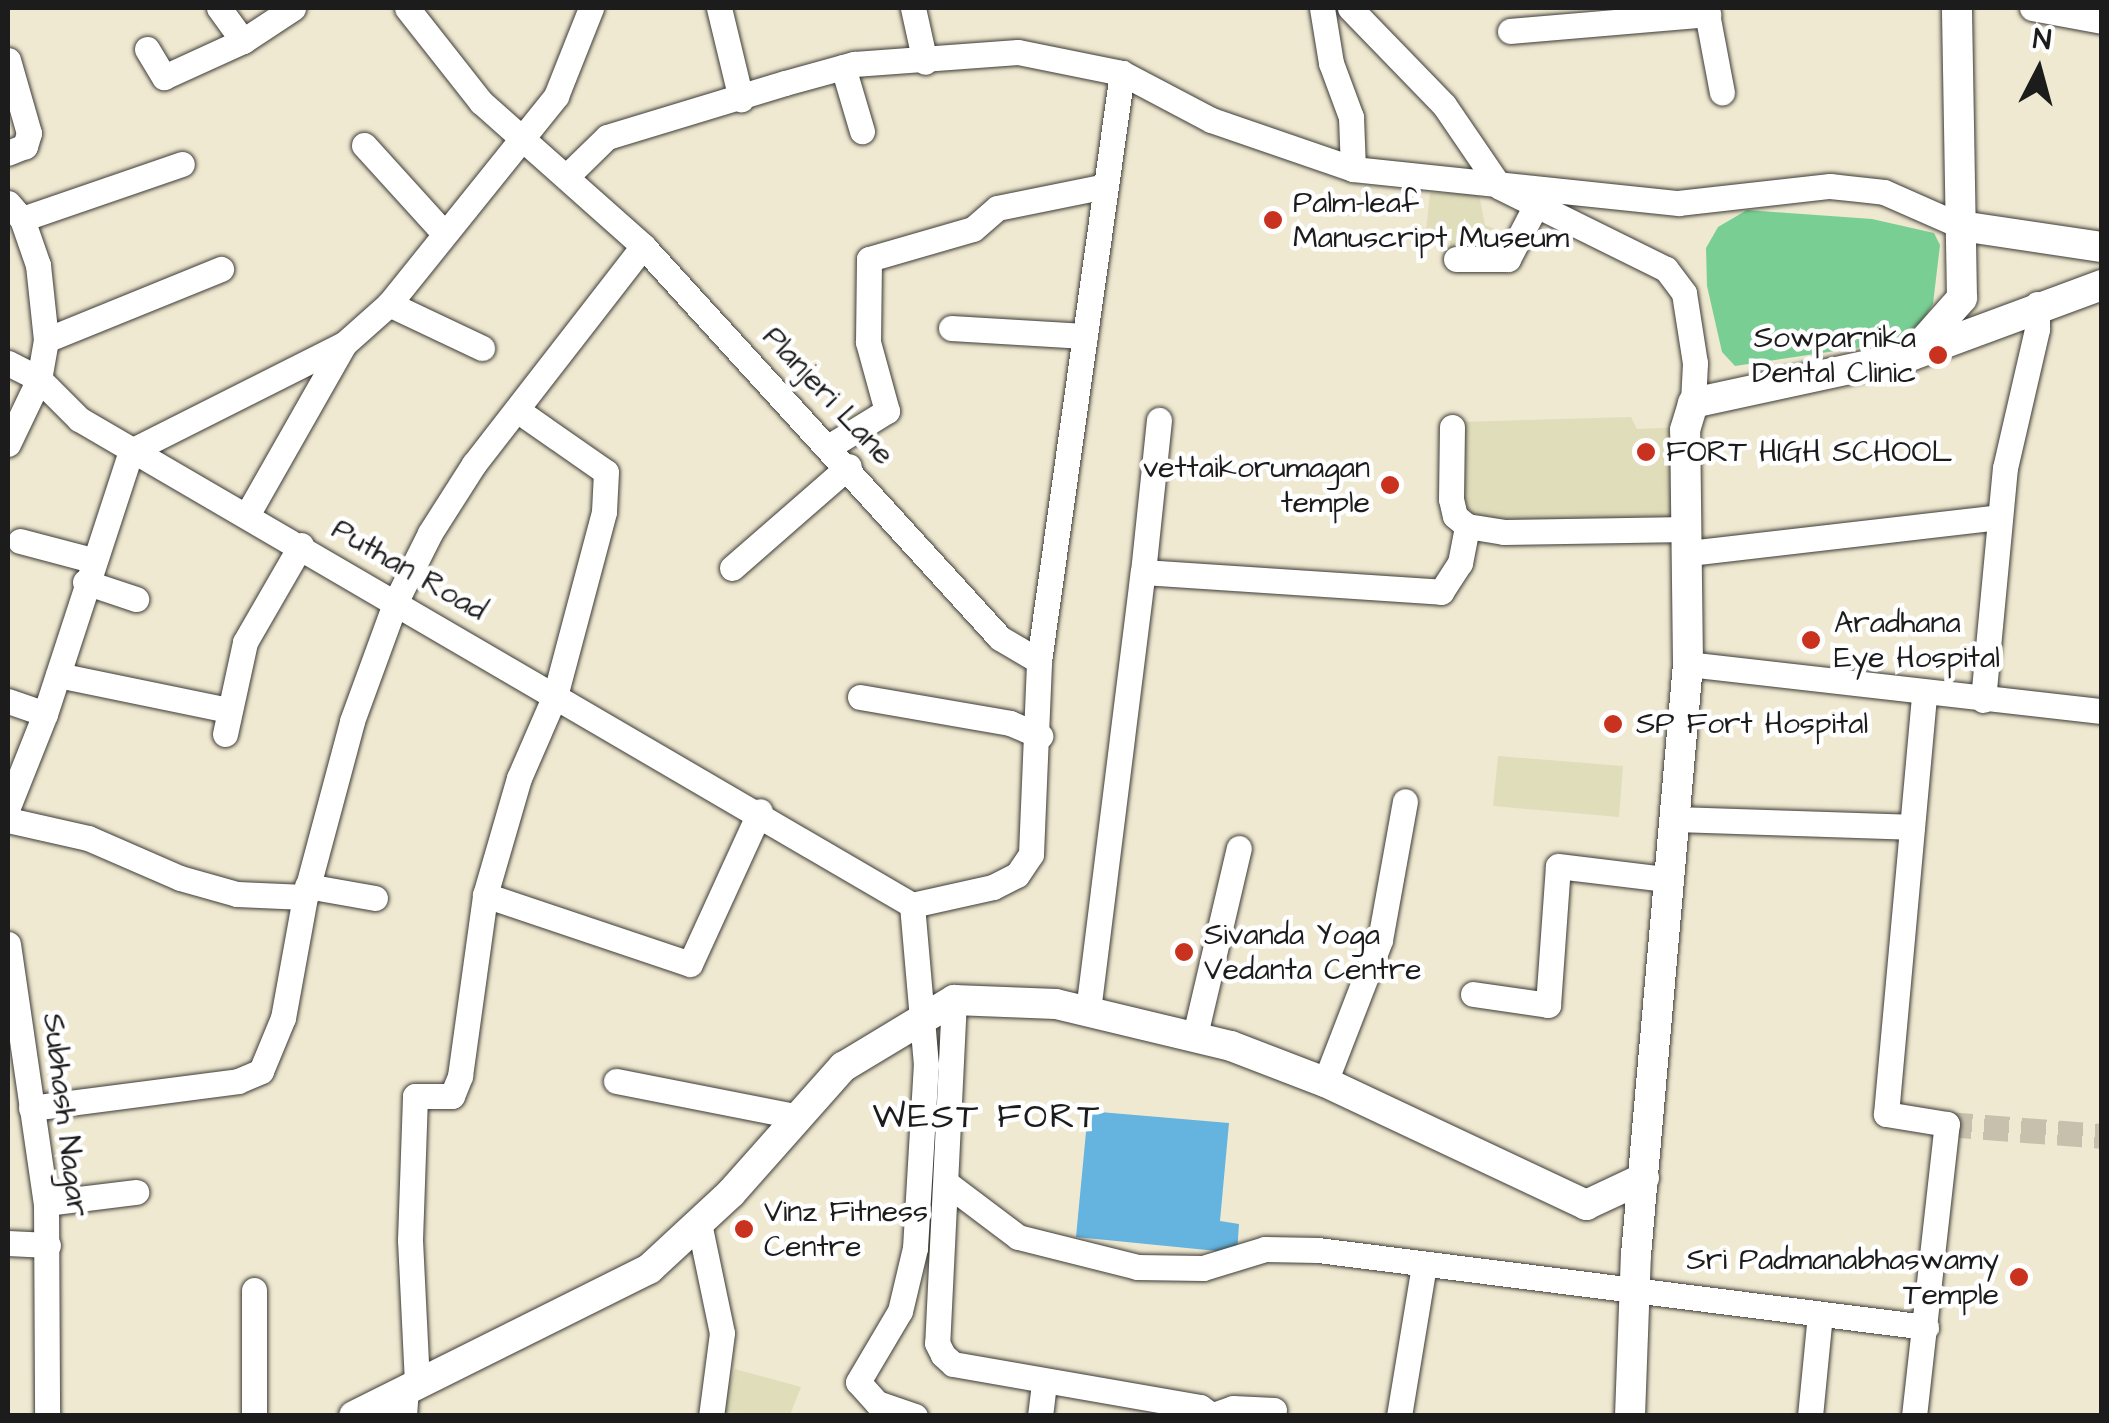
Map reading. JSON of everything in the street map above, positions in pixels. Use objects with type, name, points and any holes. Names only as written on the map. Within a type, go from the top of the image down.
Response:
[{"type":"main road","points":[[1910,356],[1962,298],[1957,8]]},
{"type":"main road","points":[[1961,226],[2102,247]]},
{"type":"main road","points":[[1630,1416],[1636,1255],[1666,878],[1688,664],[1685,430],[1692,403],[1910,356],[2037,304],[2102,284]]},
{"type":"main road","points":[[354,1416],[409,1396],[649,1268],[699,1222],[843,1066],[923,1014],[954,1000],[1015,1000],[1088,1011],[1195,1035],[1325,1082],[1586,1205],[1618,1228],[1636,1255]]},
{"type":"main road","points":[[1586,1205],[1644,1178]]},
{"type":"street","points":[[219,8],[243,40]]},
{"type":"street","points":[[147,50],[164,77],[243,40],[293,8]]},
{"type":"street","name":"Planjeri Lane","points":[[407,8],[481,102],[643,246],[849,466],[1000,638],[1039,661]]},
{"type":"street","points":[[8,807],[46,714],[88,571],[131,450],[344,344],[389,304],[442,231],[524,140],[556,96],[591,8]]},
{"type":"street","points":[[719,8],[740,99]]},
{"type":"street","points":[[913,8],[925,62]]},
{"type":"street","points":[[1322,8],[1331,63],[1351,117],[1352,169]]},
{"type":"street","points":[[1350,8],[1444,104],[1500,188],[1666,269],[1684,293],[1695,362],[1692,403]]},
{"type":"street","points":[[2032,8],[2102,21]]},
{"type":"street","points":[[1510,31],[1551,19],[1707,11],[1722,93]]},
{"type":"street","points":[[568,176],[607,137],[842,67],[1018,52],[1122,73],[1210,120],[1352,169],[1500,188],[1678,204],[1830,186],[1884,192],[1961,226]]},
{"type":"street","points":[[8,60],[29,133],[24,146],[8,153]]},
{"type":"street","points":[[842,67],[862,131]]},
{"type":"street","points":[[914,1416],[877,1403],[858,1382],[909,1290],[922,1158],[923,1014],[912,905],[1018,876],[1031,854],[1040,736],[1039,661],[1122,73]]},
{"type":"street","points":[[364,145],[442,231]]},
{"type":"street","points":[[8,444],[39,379],[46,340],[38,265],[15,211],[182,164]]},
{"type":"street","points":[[830,446],[887,411],[868,342],[869,259],[973,229],[997,208],[1106,186]]},
{"type":"street","points":[[1456,259],[1508,259],[1534,207]]},
{"type":"street","points":[[32,1108],[238,1081],[261,1071],[283,1018],[306,892],[352,721],[396,601],[474,464],[643,246]]},
{"type":"street","points":[[46,340],[221,269]]},
{"type":"street","points":[[389,304],[482,348]]},
{"type":"street","points":[[1983,700],[1999,518],[2037,304]]},
{"type":"street","points":[[951,328],[1085,336]]},
{"type":"street","points":[[247,515],[344,344]]},
{"type":"street","name":"Puthan Road","points":[[8,363],[39,379],[79,419],[760,811],[912,905]]},
{"type":"street","points":[[409,1396],[415,1096],[452,1096],[460,1076],[484,895],[518,778],[556,693],[604,512],[606,472],[583,450],[517,410]]},
{"type":"street","points":[[1088,1011],[1159,420]]},
{"type":"street","points":[[1452,427],[1451,500],[1455,516],[1467,526],[1504,532],[1689,541],[1999,518]]},
{"type":"street","points":[[732,568],[849,466]]},
{"type":"street","points":[[1143,572],[1441,592],[1460,563],[1467,526]]},
{"type":"street","points":[[20,542],[88,571],[136,599]]},
{"type":"street","points":[[58,675],[227,722],[259,610],[301,545]]},
{"type":"street","points":[[1688,664],[2102,711]]},
{"type":"street","points":[[1914,1416],[1947,1124],[1886,1114],[1924,693]]},
{"type":"street","points":[[860,697],[1010,723],[1040,736]]},
{"type":"street","points":[[8,701],[46,714]]},
{"type":"street","points":[[1325,1082],[1380,940],[1405,801]]},
{"type":"street","points":[[484,895],[690,964],[760,811]]},
{"type":"street","points":[[1673,819],[1912,827]]},
{"type":"street","points":[[8,820],[88,838],[180,878],[238,894],[306,892],[375,898]]},
{"type":"street","points":[[1195,1035],[1239,848]]},
{"type":"street","points":[[1473,994],[1548,1004],[1558,866],[1666,878]]},
{"type":"street","name":"Subhash Nagar","points":[[8,944],[46,1203],[46,1416]]},
{"type":"street","points":[[954,1000],[949,1185],[936,1343],[953,1364],[1044,1381],[1152,1408],[1213,1415],[1233,1408],[1274,1410]]},
{"type":"street","points":[[616,1081],[794,1116]]},
{"type":"street","points":[[949,1185],[1018,1237],[1077,1257],[1137,1268],[1203,1268],[1265,1249],[1926,1327]]},
{"type":"street","points":[[46,1203],[136,1192]]},
{"type":"street","points":[[699,1222],[722,1333],[711,1416]]},
{"type":"street","points":[[8,1242],[48,1245]]},
{"type":"street","points":[[1399,1416],[1424,1266]]},
{"type":"street","points":[[254,1290],[254,1416]]},
{"type":"street","points":[[1810,1416],[1820,1314]]},
{"type":"street","points":[[1040,1416],[1044,1381]]},
{"type":"shaded area","points":[[1430,193],[1479,194],[1485,225],[1503,232],[1502,257],[1450,256],[1450,231],[1426,230]]},
{"type":"shaded area","points":[[1631,417],[1637,429],[1682,427],[1682,526],[1489,525],[1459,514],[1459,422]]},
{"type":"shaded area","points":[[1498,756],[1623,766],[1619,817],[1493,806]]},
{"type":"shaded area","points":[[735,1369],[801,1387],[790,1415],[720,1412]]},
{"type":"green space","points":[[1747,210],[1872,219],[1934,233],[1940,245],[1933,304],[1921,323],[1889,343],[1735,366],[1722,352],[1707,286],[1706,248],[1718,227]]},
{"type":"water","points":[[1088,1111],[1229,1123],[1220,1221],[1239,1224],[1237,1253],[1076,1237]]},
{"type":"tunnel","points":[[1947,1124],[2102,1136]]},
{"type":"place","name":"Palm-leaf Manuscript Museum","points":[[1273,220]]},
{"type":"place","name":"Sowparnika Dental Clinic","points":[[1938,355]]},
{"type":"place","name":"FORT HIGH SCHOOL","points":[[1646,452]]},
{"type":"place","name":"vettaikorumagan temple","points":[[1390,485]]},
{"type":"place","name":"Aradhana Eye Hospital","points":[[1811,640]]},
{"type":"place","name":"SP Fort Hospital","points":[[1613,724]]},
{"type":"place","name":"Sivanda Yoga Vedanta Centre","points":[[1184,952]]},
{"type":"place","name":"Vinz Fitness Centre","points":[[744,1229]]},
{"type":"place","name":"Sri Padmanabhaswamy Temple","points":[[2019,1277]]},
{"type":"district","name":"WEST FORT","points":[[987,1117]]}]
